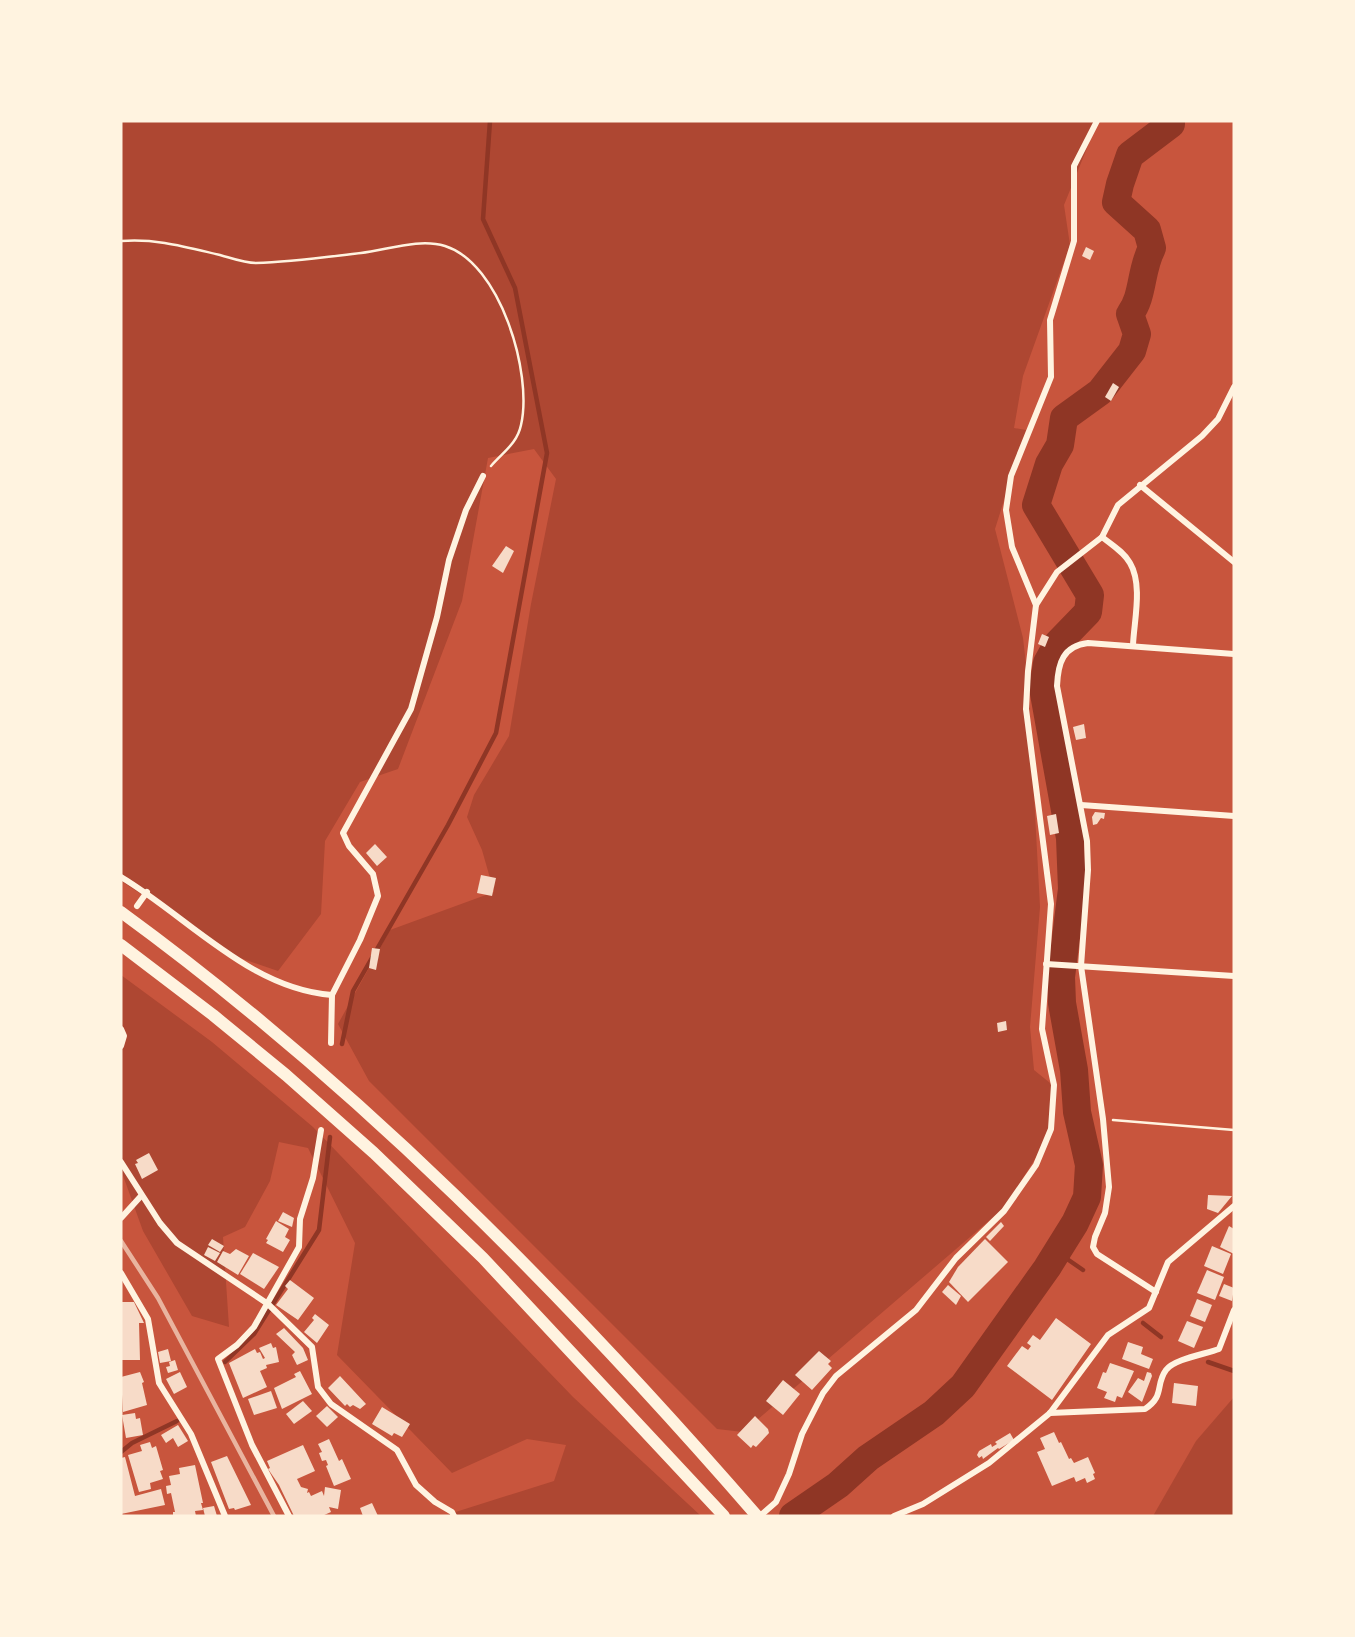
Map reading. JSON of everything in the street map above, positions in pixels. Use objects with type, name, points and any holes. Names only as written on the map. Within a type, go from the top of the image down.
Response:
[{"type":"highway","points":[[121,912],[229,994],[391,1133],[499,1238],[620,1364],[758,1516]]},
{"type":"highway","points":[[121,945],[286,1075],[374,1153],[483,1258],[721,1512]]},
{"type":"street","points":[[1036,605],[1012,547],[1006,510],[1011,476],[1051,377],[1049,320],[1074,241],[1074,166],[1097,121]]},
{"type":"street","points":[[758,1516],[776,1502],[789,1474],[802,1434],[836,1376],[916,1310],[956,1258],[1004,1211],[1036,1165],[1051,1129],[1054,1085],[1042,1028],[1051,904],[1026,709],[1036,605],[1057,572],[1102,537],[1118,505],[1202,436],[1217,419],[1234,387]]},
{"type":"street","points":[[331,1043],[332,995],[360,940],[378,896],[373,874],[349,846],[343,833],[411,709],[437,617],[449,560],[466,510],[483,476]]},
{"type":"street","points":[[1140,485],[1234,562]]},
{"type":"street","points":[[1102,537],[1122,553],[1131,564],[1136,578],[1133,645]]},
{"type":"street","points":[[1156,1292],[1097,1254],[1093,1247],[1108,1200],[1103,1119],[1081,966],[1088,870],[1087,841],[1057,686],[1058,670],[1068,649],[1077,644],[1088,643],[1234,654]]},
{"type":"street","points":[[1081,805],[1234,816]]},
{"type":"street","points":[[121,877],[147,892],[229,956],[307,993],[332,995]]},
{"type":"street","points":[[137,906],[147,892]]},
{"type":"street","points":[[1046,964],[1234,976]]},
{"type":"street","points":[[121,1029],[124,1035],[121,1046]]},
{"type":"street","points":[[289,1516],[252,1445],[218,1359],[245,1336],[268,1304],[299,1247],[300,1219],[313,1178],[321,1130]]},
{"type":"street","points":[[121,1162],[141,1196],[177,1243],[268,1304],[312,1348],[318,1387],[331,1404],[397,1450],[416,1485],[454,1516]]},
{"type":"street","points":[[121,1218],[141,1196]]},
{"type":"street","points":[[894,1516],[923,1504],[989,1463],[1050,1413],[1108,1335],[1149,1308],[1168,1262],[1233,1210]]},
{"type":"street","points":[[121,1273],[148,1320],[159,1383],[191,1434],[225,1516]]},
{"type":"street","points":[[1050,1413],[1144,1409],[1155,1402],[1166,1371],[1176,1363],[1219,1349],[1234,1310]]},
{"type":"path","points":[[121,241],[162,241],[252,263],[362,253],[426,243],[444,245],[463,254],[483,274],[504,315],[520,359],[523,401],[521,424],[515,442],[483,476]]},
{"type":"path","points":[[1103,1119],[1234,1130]]},
{"type":"shaded area","points":[[121,121],[1098,121],[1064,205],[1070,245],[1023,376],[1014,428],[1026,430],[995,529],[1023,638],[1028,682],[1040,907],[1030,1027],[1034,1070],[1055,1087],[1053,1130],[1005,1207],[743,1432],[717,1429],[369,1081],[338,1024],[390,930],[494,892],[482,850],[467,817],[474,795],[509,736],[531,604],[556,479],[534,449],[488,458],[462,601],[398,769],[360,782],[325,841],[321,914],[278,971],[237,957],[121,881]]},
{"type":"shaded area","points":[[121,975],[212,1042],[313,1127],[573,1397],[701,1516],[443,1516],[554,1481],[566,1445],[527,1439],[452,1473],[337,1355],[355,1243],[308,1148],[279,1142],[270,1181],[245,1227],[223,1237],[229,1327],[192,1316],[143,1231],[121,1170]]},
{"type":"shaded area","points":[[1234,1397],[1234,1516],[1153,1516],[1196,1441]]},
{"type":"building","points":[[1086,247],[1094,251],[1090,260],[1082,256]]},
{"type":"building","points":[[1113,383],[1119,387],[1111,401],[1105,397]]},
{"type":"building","points":[[506,546],[514,551],[503,573],[492,566]]},
{"type":"building","points":[[1042,634],[1049,637],[1045,647],[1038,644]]},
{"type":"building","points":[[1084,724],[1086,738],[1076,740],[1073,727]]},
{"type":"building","points":[[1095,812],[1105,813],[1104,819],[1101,818],[1093,825],[1092,817]]},
{"type":"building","points":[[1056,814],[1059,833],[1050,835],[1047,816]]},
{"type":"building","points":[[375,844],[387,857],[377,866],[366,853]]},
{"type":"building","points":[[481,875],[496,878],[492,896],[477,893]]},
{"type":"building","points":[[372,948],[380,949],[376,970],[369,968]]},
{"type":"building","points":[[1006,1021],[1007,1030],[998,1032],[997,1023]]},
{"type":"building","points":[[149,1153],[158,1170],[142,1179],[135,1164],[138,1163],[136,1160]]},
{"type":"building","points":[[1208,1195],[1232,1196],[1218,1213],[1207,1209]]},
{"type":"building","points":[[283,1212],[294,1218],[292,1227],[278,1221]]},
{"type":"building","points":[[276,1221],[289,1229],[285,1237],[290,1240],[283,1252],[266,1243]]},
{"type":"building","points":[[1001,1222],[1004,1226],[990,1241],[986,1237]]},
{"type":"building","points":[[1229,1226],[1234,1229],[1234,1254],[1220,1247]]},
{"type":"building","points":[[212,1239],[224,1246],[220,1252],[208,1245]]},
{"type":"building","points":[[985,1239],[1008,1262],[968,1302],[949,1282],[958,1267]]},
{"type":"building","points":[[1212,1246],[1231,1254],[1223,1274],[1204,1266]]},
{"type":"building","points":[[208,1247],[220,1253],[215,1261],[204,1255]]},
{"type":"building","points":[[236,1249],[249,1256],[238,1275],[217,1262],[223,1251],[230,1254]]},
{"type":"building","points":[[253,1253],[279,1267],[264,1289],[240,1274]]},
{"type":"building","points":[[1207,1270],[1224,1277],[1215,1300],[1197,1293]]},
{"type":"building","points":[[290,1280],[314,1298],[298,1320],[276,1305],[288,1289],[285,1286]]},
{"type":"building","points":[[1224,1284],[1234,1288],[1232,1301],[1219,1296]]},
{"type":"building","points":[[948,1285],[961,1296],[956,1305],[942,1292]]},
{"type":"building","points":[[1197,1299],[1212,1305],[1205,1322],[1190,1316]]},
{"type":"building","points":[[121,1302],[134,1302],[144,1323],[139,1323],[140,1360],[121,1360]]},
{"type":"building","points":[[315,1314],[329,1325],[317,1343],[304,1332],[314,1320],[312,1318]]},
{"type":"building","points":[[1056,1318],[1091,1344],[1052,1400],[1007,1366],[1022,1346],[1028,1350],[1031,1346],[1027,1343],[1033,1335],[1040,1340]]},
{"type":"building","points":[[1187,1321],[1203,1327],[1194,1348],[1178,1341]]},
{"type":"building","points":[[284,1328],[303,1348],[308,1360],[297,1365],[292,1355],[295,1352],[276,1334]]},
{"type":"building","points":[[1128,1342],[1143,1347],[1141,1354],[1153,1359],[1149,1369],[1122,1359]]},
{"type":"building","points":[[271,1343],[273,1348],[276,1347],[279,1362],[266,1365],[267,1368],[260,1371],[267,1387],[243,1398],[229,1363],[255,1349],[263,1359],[265,1358],[259,1348]]},
{"type":"building","points":[[168,1349],[171,1361],[160,1363],[158,1352]]},
{"type":"building","points":[[819,1351],[831,1361],[828,1364],[832,1368],[812,1390],[795,1375]]},
{"type":"building","points":[[175,1360],[178,1370],[168,1373],[166,1367],[170,1366],[169,1362]]},
{"type":"building","points":[[1110,1363],[1134,1371],[1122,1398],[1117,1396],[1115,1402],[1104,1398],[1107,1392],[1097,1388]]},
{"type":"building","points":[[300,1371],[312,1394],[282,1409],[274,1388],[296,1377],[294,1374]]},
{"type":"building","points":[[140,1372],[147,1405],[123,1412],[121,1377]]},
{"type":"building","points":[[180,1372],[187,1387],[174,1394],[166,1379]]},
{"type":"building","points":[[1147,1372],[1152,1376],[1142,1402],[1128,1392],[1138,1378],[1144,1381]]},
{"type":"building","points":[[340,1376],[366,1404],[360,1409],[353,1405],[345,1406],[328,1388]]},
{"type":"building","points":[[783,1380],[800,1394],[783,1415],[766,1401]]},
{"type":"building","points":[[1174,1383],[1198,1386],[1196,1406],[1172,1403]]},
{"type":"building","points":[[271,1391],[277,1408],[254,1415],[248,1399]]},
{"type":"building","points":[[303,1401],[312,1411],[294,1424],[286,1414]]},
{"type":"building","points":[[327,1406],[338,1417],[327,1427],[316,1416]]},
{"type":"building","points":[[382,1407],[410,1424],[402,1437],[394,1433],[392,1436],[372,1424]]},
{"type":"building","points":[[135,1413],[136,1419],[140,1418],[143,1435],[126,1438],[122,1415]]},
{"type":"building","points":[[755,1416],[769,1433],[756,1447],[753,1445],[751,1448],[737,1435]]},
{"type":"building","points":[[178,1425],[188,1441],[178,1447],[173,1438],[166,1443],[161,1435]]},
{"type":"building","points":[[1054,1432],[1074,1463],[1088,1457],[1095,1479],[1087,1483],[1085,1478],[1076,1482],[1074,1477],[1052,1486],[1037,1452],[1045,1449],[1040,1438]]},
{"type":"building","points":[[1010,1433],[1014,1440],[983,1459],[982,1456],[979,1458],[979,1451],[991,1444],[992,1447],[997,1444],[995,1442]]},
{"type":"building","points":[[329,1439],[351,1479],[334,1486],[326,1460],[322,1461],[318,1444]]},
{"type":"building","points":[[150,1442],[152,1448],[156,1446],[163,1479],[150,1483],[151,1489],[139,1492],[128,1455],[142,1451],[140,1445]]},
{"type":"building","points":[[303,1445],[315,1471],[297,1479],[301,1487],[308,1489],[307,1493],[311,1496],[322,1491],[324,1496],[325,1487],[341,1490],[338,1509],[329,1507],[331,1512],[322,1516],[294,1516],[268,1469],[270,1468],[267,1461]]},
{"type":"building","points":[[227,1456],[251,1505],[235,1510],[229,1509],[211,1462]]},
{"type":"building","points":[[125,1457],[135,1496],[161,1489],[165,1505],[121,1514],[121,1458]]},
{"type":"building","points":[[195,1465],[203,1510],[195,1511],[196,1516],[173,1516],[175,1512],[171,1493],[167,1494],[166,1486],[171,1485],[169,1476],[180,1474],[179,1468]]},
{"type":"building","points":[[372,1503],[378,1516],[363,1516],[360,1508]]},
{"type":"building","points":[[214,1506],[217,1516],[205,1516],[203,1508]]},
{"type":"waterway","points":[[342,1044],[353,991],[448,825],[496,733],[547,453],[515,288],[483,219],[490,121]]},
{"type":"waterway","points":[[793,1516],[838,1485],[868,1458],[934,1413],[963,1386],[1047,1268],[1075,1223],[1087,1197],[1089,1165],[1077,1112],[1074,1070],[1062,1003],[1061,977],[1072,889],[1070,838],[1043,688],[1047,663],[1058,643],[1088,612],[1090,595],[1036,505],[1049,464],[1060,445],[1064,418],[1100,392],[1132,351],[1137,334],[1130,314],[1138,299],[1145,265],[1152,248],[1147,230],[1116,202],[1130,155],[1171,124],[1171,121]]},
{"type":"waterway","points":[[225,1362],[254,1334],[319,1230],[330,1137]]},
{"type":"waterway","points":[[1057,1252],[1083,1270]]},
{"type":"waterway","points":[[1143,1323],[1161,1337]]},
{"type":"waterway","points":[[1208,1362],[1234,1371]]},
{"type":"waterway","points":[[121,1452],[132,1443],[177,1421]]},
{"type":"railway","points":[[121,1241],[158,1298],[274,1516]]}]
